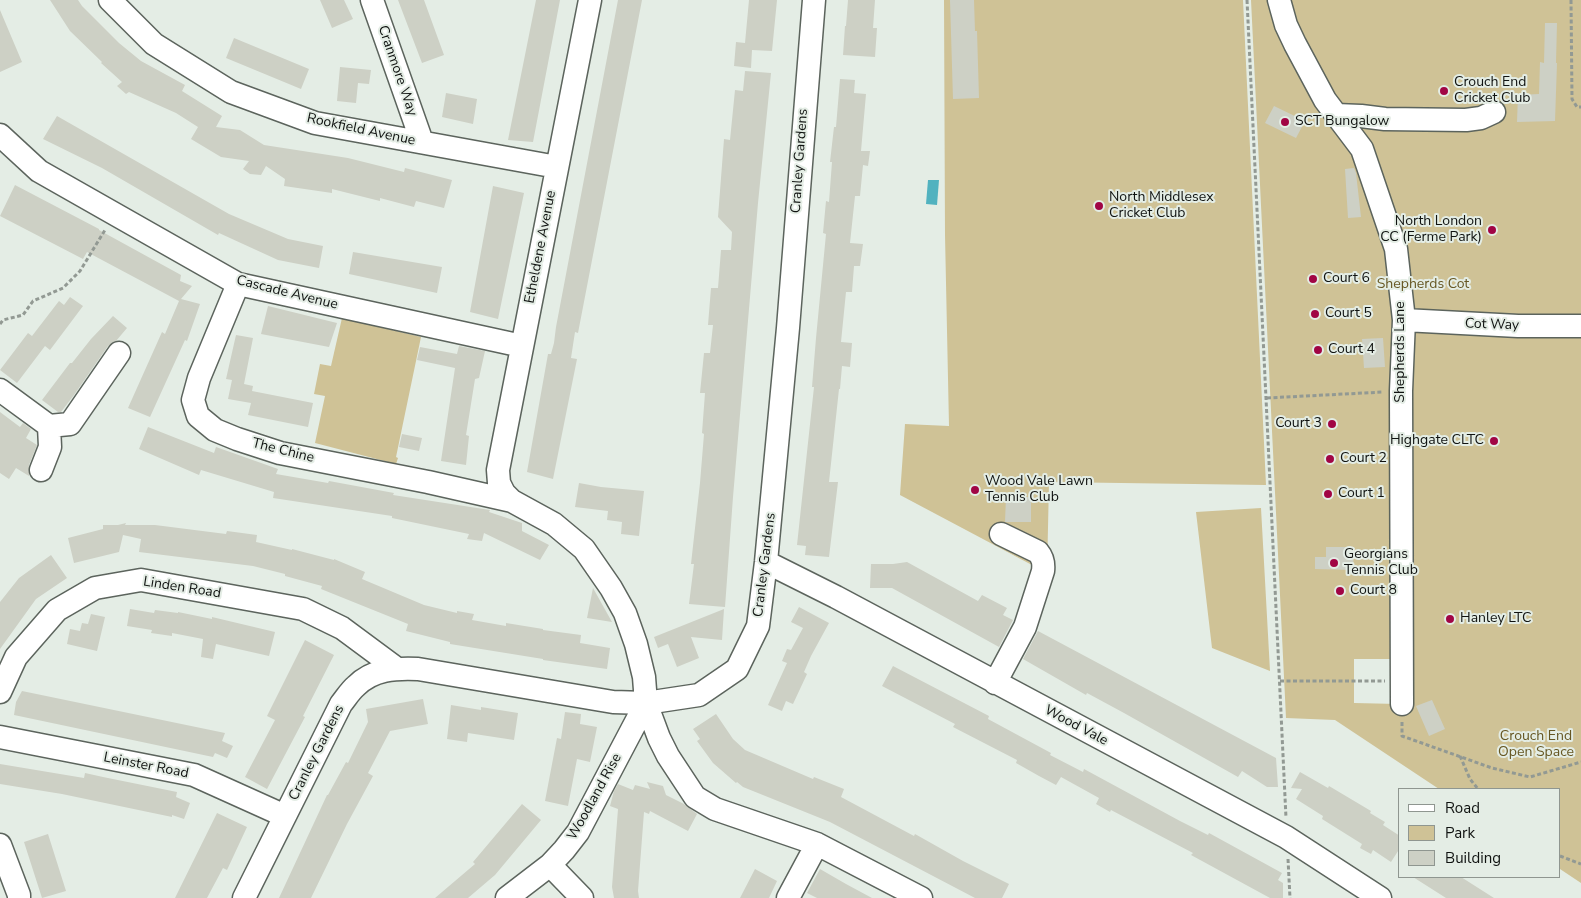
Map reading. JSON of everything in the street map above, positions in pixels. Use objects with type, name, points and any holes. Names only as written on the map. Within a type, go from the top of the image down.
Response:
[{"type":"street","name":"Rookfield Avenue","points":[[110,0],[154,44],[231,92],[315,123],[557,167]]},
{"type":"street","name":"Cranmore Way","points":[[372,0],[422,142]]},
{"type":"street","name":"Etheldene Avenue","points":[[508,497],[499,483],[498,470],[590,0]]},
{"type":"street","name":"Cranley Gardens","points":[[244,898],[341,704],[356,686],[374,673],[396,668],[418,669],[613,702],[646,703],[699,695],[737,669],[758,626],[766,562],[788,328],[814,0]]},
{"type":"street","name":"Shepherds Lane","points":[[1279,0],[1286,25],[1325,100],[1362,148],[1396,249],[1404,320],[1401,391],[1402,704]]},
{"type":"street","points":[[1336,115],[1385,119],[1466,120],[1481,118],[1494,112]]},
{"type":"street","name":"Cascade Avenue","points":[[0,135],[2,139],[39,171],[238,284],[522,346]]},
{"type":"street","name":"The Chine","points":[[238,284],[199,378],[193,400],[198,416],[215,430],[280,453],[508,497],[554,524],[584,549],[611,588],[625,613],[636,644],[644,677],[646,703],[659,738],[668,756],[695,797],[715,809],[817,844],[921,898]]},
{"type":"street","name":"Cot Way","points":[[1404,320],[1518,326],[1581,326]]},
{"type":"street","points":[[0,390],[49,426],[70,424],[119,353]]},
{"type":"street","points":[[41,470],[50,447],[49,426]]},
{"type":"street","points":[[994,683],[1025,627],[1044,564],[1038,552],[1001,534]]},
{"type":"street","name":"Wood Vale","points":[[766,562],[836,597],[994,683],[1286,837],[1380,898]]},
{"type":"street","name":"Linden Road","points":[[0,692],[16,657],[57,610],[95,588],[141,580],[303,609],[342,628],[396,668]]},
{"type":"street","name":"Woodland Rise","points":[[507,898],[550,865],[578,832],[646,703]]},
{"type":"street","name":"Leinster Road","points":[[0,737],[194,776],[285,816]]},
{"type":"street","points":[[788,898],[817,844]]},
{"type":"street","points":[[0,845],[19,898]]},
{"type":"street","points":[[550,865],[582,898]]},
{"type":"path","points":[[1247,0],[1290,898]]},
{"type":"path","points":[[1571,0],[1572,99],[1577,108],[1581,107]]},
{"type":"path","points":[[0,324],[3,320],[23,315],[33,301],[63,288],[80,271],[114,214]]},
{"type":"path","points":[[1266,398],[1401,391]]},
{"type":"path","points":[[1280,681],[1402,681]]},
{"type":"path","points":[[1402,704],[1402,736],[1492,768],[1530,777],[1581,762]]},
{"type":"path","points":[[1460,756],[1470,779],[1477,788]]},
{"type":"path","points":[[1561,856],[1581,864]]},
{"type":"green space","name":"North Middlesex Cricket Club","points":[[944,0],[1243,0],[1266,485],[1049,482],[1047,573],[900,495],[905,424],[949,426],[945,235]]},
{"type":"green space","name":"Shepherds Cot","points":[[1251,0],[1581,0],[1581,883],[1561,870],[1561,788],[1437,788],[1335,720],[1286,718]],"holes":[[[1354,659],[1397,659],[1398,704],[1354,703]]]},
{"type":"green space","points":[[342,318],[421,337],[396,464],[315,443],[325,396],[314,394],[320,364],[331,366]]},
{"type":"green space","points":[[1261,508],[1270,671],[1212,648],[1196,512]]},
{"type":"water","points":[[928,180],[939,180],[937,205],[926,204]]},
{"type":"building","points":[[50,0],[78,0],[119,43],[141,61],[185,85],[182,91],[222,116],[216,127],[240,130],[264,145],[348,158],[404,172],[405,168],[452,180],[444,208],[416,201],[414,207],[380,198],[380,201],[332,189],[332,193],[284,186],[285,179],[266,166],[261,175],[250,174],[243,169],[249,161],[221,157],[191,139],[198,127],[176,113],[129,92],[126,94],[117,86],[122,82],[70,31]]},
{"type":"building","points":[[320,0],[344,0],[353,19],[332,28]]},
{"type":"building","points":[[398,0],[424,0],[444,55],[422,63]]},
{"type":"building","points":[[536,0],[560,0],[533,142],[508,140]]},
{"type":"building","points":[[618,0],[642,0],[578,333],[575,332],[571,358],[577,359],[553,479],[527,472],[548,354],[551,354],[554,343]]},
{"type":"building","points":[[749,0],[777,0],[772,51],[752,50],[751,68],[734,66],[736,42],[745,43]]},
{"type":"building","points":[[848,0],[875,0],[873,28],[877,28],[875,57],[843,55]]},
{"type":"building","points":[[950,0],[974,0],[979,98],[953,99]]},
{"type":"building","points":[[0,10],[22,62],[0,72]]},
{"type":"building","points":[[1545,23],[1557,23],[1555,121],[1517,122],[1518,95],[1539,94],[1540,62],[1544,63]]},
{"type":"building","points":[[234,38],[309,69],[301,89],[226,58]]},
{"type":"building","points":[[340,67],[371,70],[369,84],[358,83],[356,103],[337,101]]},
{"type":"building","points":[[745,71],[771,73],[758,203],[725,607],[689,604],[694,564],[691,564],[704,434],[702,433],[705,393],[700,393],[704,353],[710,353],[713,325],[708,325],[711,288],[718,288],[721,250],[731,250],[732,232],[718,217],[724,139],[730,140],[735,90],[743,91]]},
{"type":"building","points":[[840,79],[855,80],[854,93],[866,94],[861,151],[870,151],[868,166],[863,165],[860,196],[855,196],[850,243],[863,244],[860,266],[854,266],[852,292],[846,292],[841,342],[852,343],[850,367],[842,366],[829,482],[838,482],[829,557],[805,555],[806,546],[797,545],[814,387],[812,387],[826,234],[823,233],[826,201],[829,202],[832,162],[830,162],[834,127],[836,127]]},
{"type":"building","points":[[446,93],[477,99],[473,124],[442,117]]},
{"type":"building","name":"SCT Bungalow","points":[[1274,106],[1305,121],[1296,138],[1265,123]]},
{"type":"building","points":[[57,116],[229,214],[288,239],[323,246],[319,268],[278,260],[219,233],[218,235],[102,168],[43,139]]},
{"type":"building","points":[[1354,168],[1361,217],[1348,218],[1345,169]]},
{"type":"building","points":[[15,185],[181,275],[180,281],[192,286],[181,299],[200,304],[187,341],[185,340],[150,417],[128,408],[162,332],[165,334],[179,301],[87,252],[83,259],[0,216]]},
{"type":"building","points":[[493,186],[524,193],[498,319],[470,312]]},
{"type":"building","points":[[353,252],[442,267],[437,293],[349,274]]},
{"type":"building","points":[[70,297],[83,306],[50,350],[45,346],[17,383],[0,370],[28,333],[32,336],[59,301],[64,305]]},
{"type":"building","points":[[268,306],[337,323],[329,347],[261,334]]},
{"type":"building","points":[[113,316],[127,328],[116,341],[108,346],[74,395],[61,412],[58,412],[42,400],[70,363]]},
{"type":"building","points":[[236,335],[253,338],[244,384],[253,386],[252,391],[313,403],[308,427],[248,415],[251,403],[228,399],[232,380],[226,379]]},
{"type":"building","points":[[1383,338],[1385,367],[1364,368],[1362,339]]},
{"type":"building","points":[[459,346],[485,351],[479,378],[475,379],[466,435],[469,436],[466,465],[441,461],[455,368],[417,360],[420,347],[457,354]]},
{"type":"building","points":[[0,412],[20,427],[23,423],[31,429],[26,438],[37,445],[29,465],[29,476],[16,468],[9,479],[0,473]]},
{"type":"building","points":[[148,427],[214,453],[216,447],[278,469],[276,474],[328,483],[329,481],[394,493],[393,495],[490,510],[489,512],[522,523],[522,531],[549,545],[540,560],[484,533],[482,541],[467,539],[469,534],[392,518],[392,516],[273,498],[274,492],[201,470],[199,475],[139,449]]},
{"type":"building","points":[[402,434],[422,438],[419,451],[399,447]]},
{"type":"building","points":[[579,483],[644,491],[639,536],[621,534],[622,522],[607,520],[608,511],[575,507]]},
{"type":"building","points":[[1006,497],[1031,497],[1031,522],[1005,522]]},
{"type":"building","points":[[126,523],[125,525],[155,525],[226,534],[227,531],[257,535],[256,542],[334,559],[365,572],[362,579],[424,605],[457,613],[457,611],[474,614],[472,620],[506,626],[506,623],[581,635],[580,643],[610,648],[607,669],[450,644],[450,642],[406,631],[408,624],[321,589],[322,586],[253,566],[139,552],[141,539],[123,535],[119,552],[74,563],[68,538],[103,529],[103,525]]},
{"type":"building","name":"Georgians Tennis Club","points":[[1326,547],[1354,547],[1353,570],[1315,569],[1315,557],[1326,557]]},
{"type":"building","points":[[51,555],[67,578],[36,599],[0,649],[0,602],[19,578]]},
{"type":"building","points":[[907,562],[978,601],[982,595],[1007,608],[1003,615],[1013,620],[999,647],[892,588],[870,588],[871,564]]},
{"type":"building","points":[[593,588],[612,622],[587,618]]},
{"type":"building","points":[[799,607],[829,623],[811,656],[804,672],[807,674],[793,704],[786,701],[782,711],[768,705],[787,663],[782,661],[787,649],[791,650],[803,628],[791,622]]},
{"type":"building","points":[[130,609],[154,613],[155,610],[178,612],[212,619],[212,617],[275,632],[269,656],[216,644],[213,659],[201,657],[203,639],[172,633],[172,636],[151,633],[152,630],[127,626]]},
{"type":"building","points":[[724,609],[722,640],[691,637],[699,658],[677,667],[668,644],[658,648],[654,637]]},
{"type":"building","points":[[91,614],[105,617],[97,651],[67,644],[70,629],[80,631],[82,623],[88,624]]},
{"type":"building","points":[[1038,631],[1276,758],[1278,787],[1267,787],[1242,771],[1238,777],[1023,659]]},
{"type":"building","points":[[305,640],[334,655],[303,716],[305,717],[267,789],[245,777],[275,720],[267,716]]},
{"type":"building","points":[[893,666],[989,716],[988,719],[1051,753],[1050,755],[1083,772],[1084,769],[1282,873],[1278,880],[1283,883],[1283,898],[1270,898],[1191,855],[1193,853],[1111,810],[1110,812],[1096,804],[1099,798],[1061,777],[1056,785],[1016,763],[1017,760],[953,727],[955,724],[882,686]]},
{"type":"building","points":[[22,691],[225,733],[222,741],[233,746],[227,758],[215,753],[213,757],[14,715],[16,702]]},
{"type":"building","points":[[423,699],[428,724],[390,731],[368,773],[373,776],[311,898],[279,898],[327,795],[346,762],[348,763],[368,722],[366,709]]},
{"type":"building","points":[[1432,700],[1445,729],[1429,736],[1416,706]]},
{"type":"building","points":[[451,705],[481,710],[481,707],[518,713],[514,740],[468,733],[467,742],[447,739]]},
{"type":"building","points":[[565,712],[581,714],[580,724],[597,727],[590,762],[577,759],[568,806],[545,801],[557,738],[561,739]]},
{"type":"building","points":[[716,714],[733,739],[745,750],[813,779],[814,777],[844,789],[841,797],[1009,884],[1002,898],[975,898],[830,822],[736,783],[713,763],[697,741],[700,739],[693,729]]},
{"type":"building","points":[[0,764],[84,778],[85,773],[177,792],[176,797],[190,803],[184,819],[172,815],[172,817],[62,794],[0,784]]},
{"type":"building","points":[[1300,772],[1328,788],[1329,786],[1371,811],[1370,813],[1385,822],[1383,825],[1398,835],[1398,851],[1391,862],[1373,850],[1371,854],[1360,848],[1362,844],[1322,819],[1323,816],[1296,799],[1302,789],[1291,788]]},
{"type":"building","points":[[647,782],[663,786],[666,795],[684,804],[697,814],[688,831],[650,811],[649,814],[644,812],[639,898],[614,898],[612,887],[618,809],[610,806],[614,791],[618,784],[633,790],[635,785],[650,789]]},
{"type":"building","points":[[522,804],[541,820],[495,875],[468,898],[435,898],[475,864],[473,862]]},
{"type":"building","points":[[217,813],[247,827],[227,870],[223,868],[207,898],[175,898]]},
{"type":"building","points":[[48,834],[66,891],[42,898],[24,842]]},
{"type":"building","points":[[755,869],[777,881],[769,898],[740,898]]},
{"type":"building","points":[[820,869],[872,898],[817,898],[807,893]]},
{"type":"building","points":[[1415,878],[1463,878],[1494,898],[1446,898]]},
{"type":"place","name":"Crouch End Cricket Club","points":[[1444,91]]},
{"type":"place","name":"SCT Bungalow","points":[[1285,122]]},
{"type":"place","name":"North Middlesex Cricket Club","points":[[1099,206]]},
{"type":"place","name":"North London CC (Ferme Park)","points":[[1492,230]]},
{"type":"place","name":"Court 6","points":[[1313,279]]},
{"type":"place","name":"Court 5","points":[[1315,314]]},
{"type":"place","name":"Court 4","points":[[1318,350]]},
{"type":"place","name":"Court 3","points":[[1332,424]]},
{"type":"place","name":"Highgate CLTC","points":[[1494,441]]},
{"type":"place","name":"Court 2","points":[[1330,459]]},
{"type":"place","name":"Wood Vale Lawn Tennis Club","points":[[975,490]]},
{"type":"place","name":"Court 1","points":[[1328,494]]},
{"type":"place","name":"Georgians Tennis Club","points":[[1334,563]]},
{"type":"place","name":"Court 8","points":[[1340,591]]},
{"type":"place","name":"Hanley LTC","points":[[1450,619]]},
{"type":"park label","name":"Crouch End Open Space","points":[[1536,746]]}]
